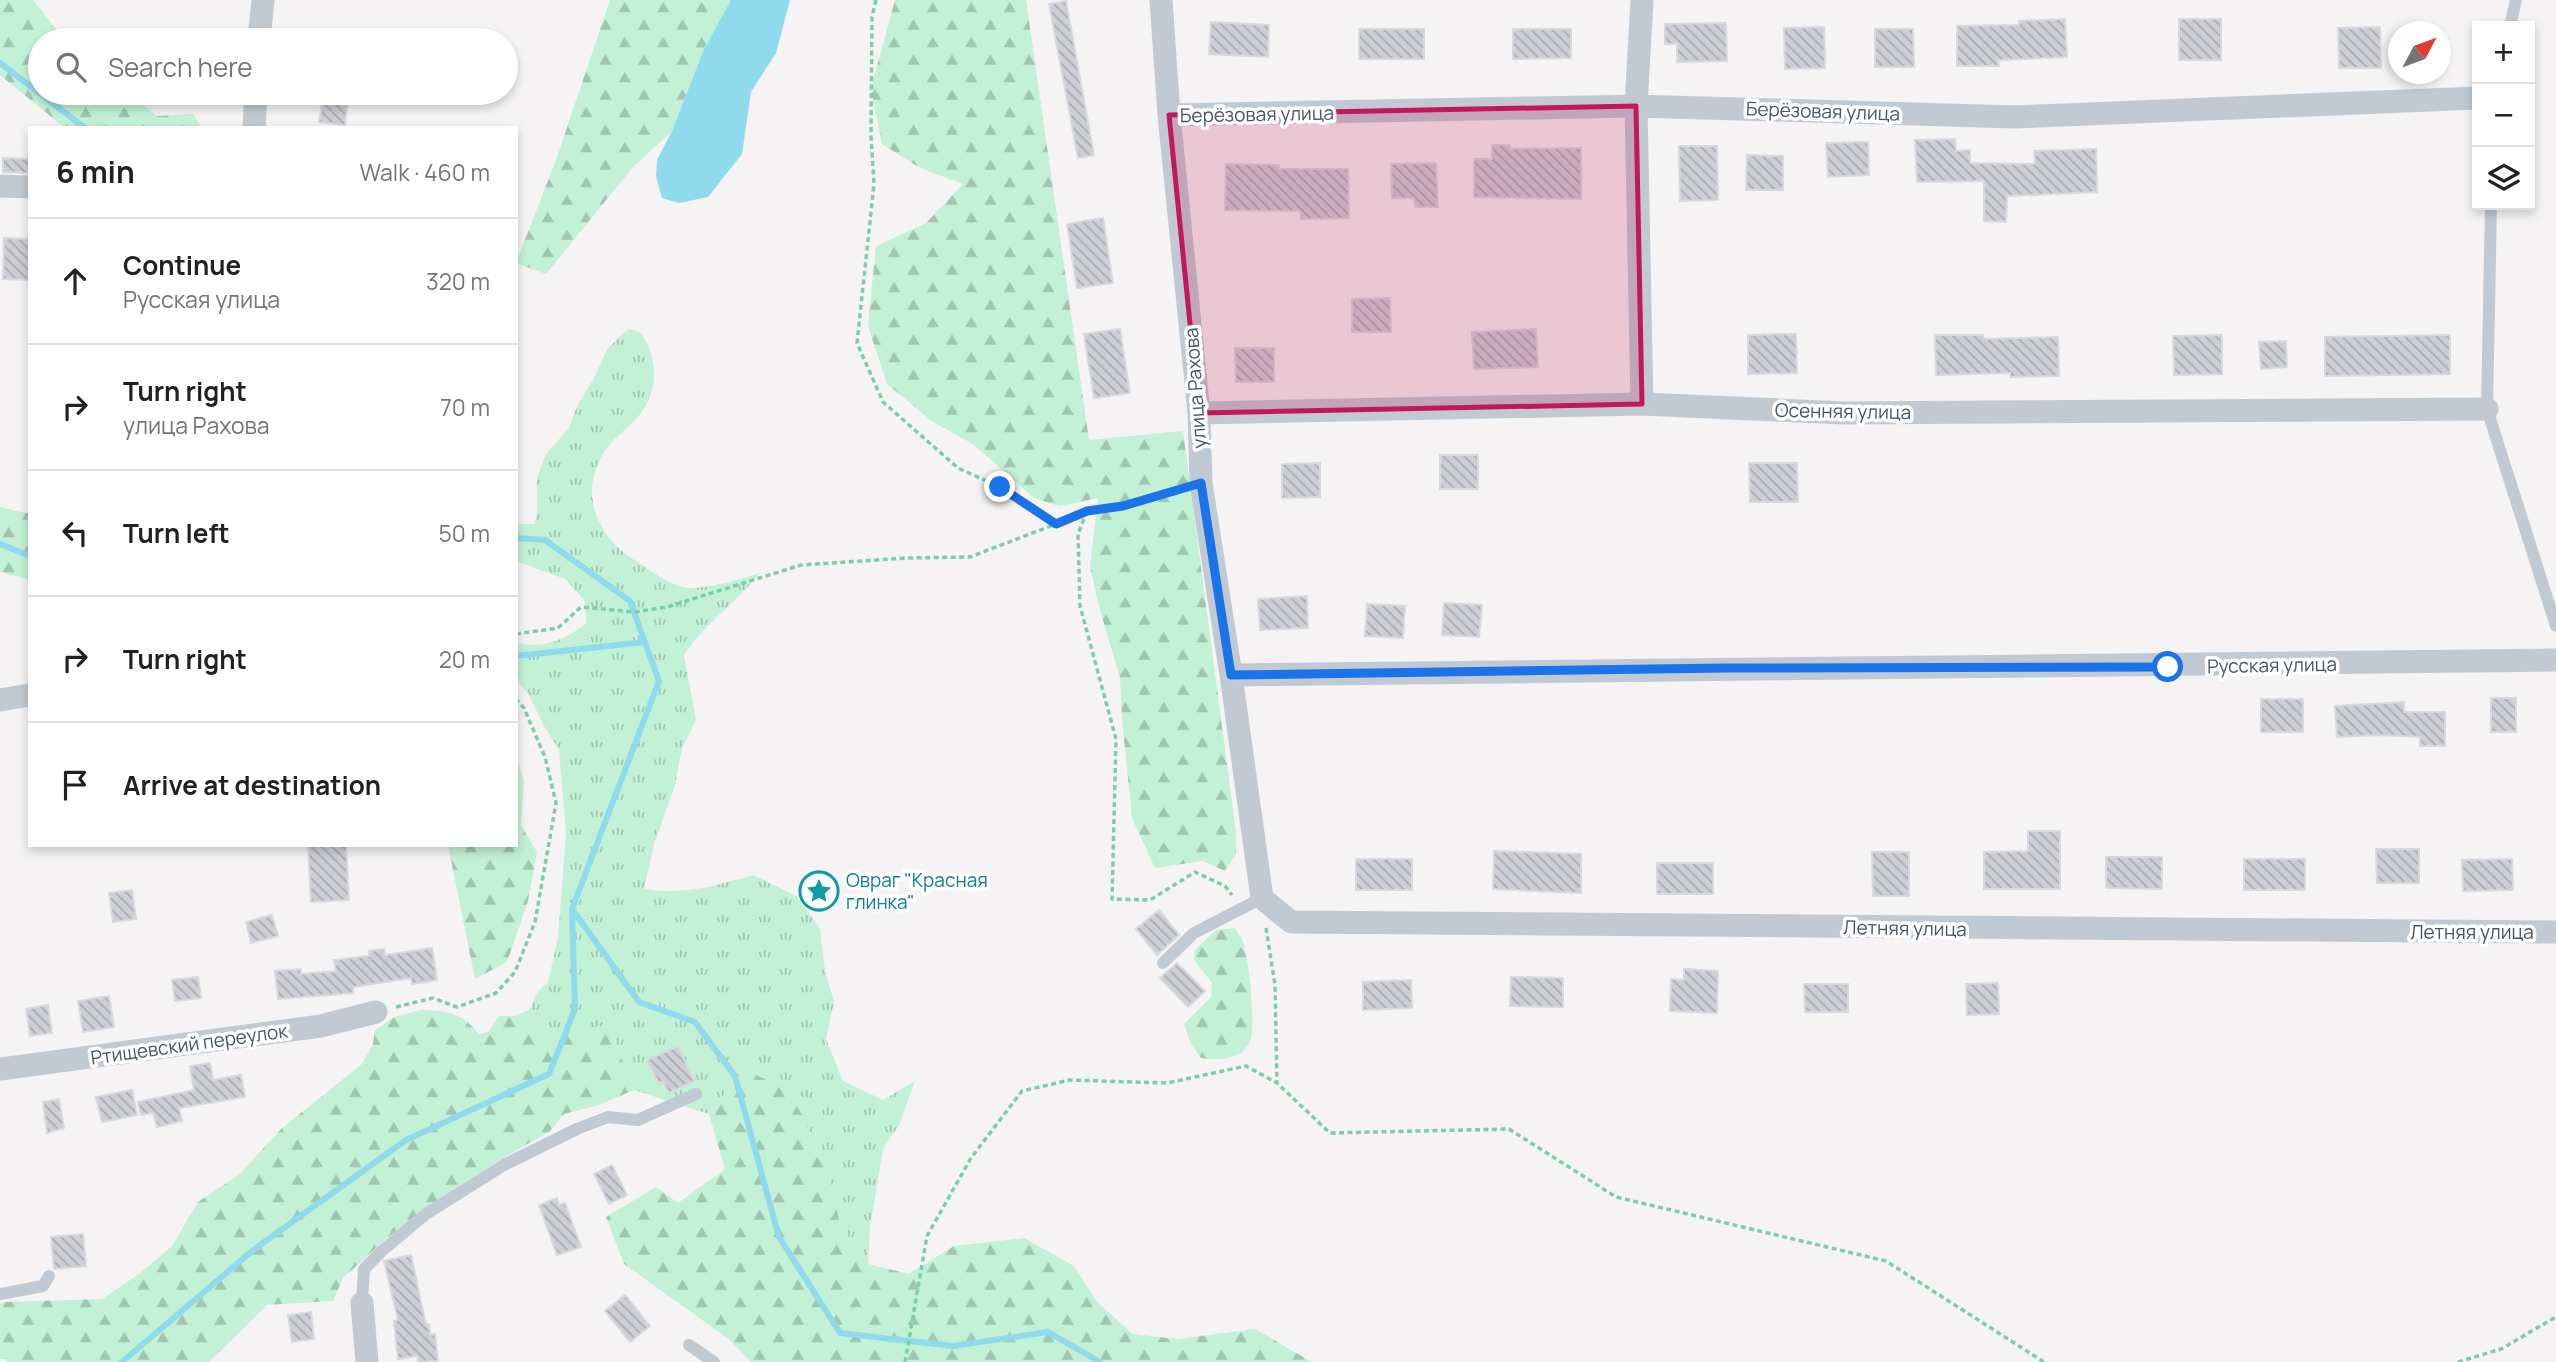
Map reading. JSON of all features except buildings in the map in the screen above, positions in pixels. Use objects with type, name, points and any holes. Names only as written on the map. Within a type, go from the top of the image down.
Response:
[{"type":"street","points":[[260,28],[263,0]]},
{"type":"street","name":"улица Рахова","points":[[1161,0],[1169,116],[1199,413],[1201,483],[1231,675],[1253,903]]},
{"type":"street","points":[[1642,0],[1636,106],[1642,404]]},
{"type":"street","name":"Берёзовая улица","points":[[1169,116],[1636,106],[2016,117],[2472,98]]},
{"type":"street","points":[[254,126],[255,105]]},
{"type":"street","points":[[0,186],[28,187]]},
{"type":"street","name":"Осенняя улица","points":[[1199,413],[1642,404],[1845,413],[2487,409]]},
{"type":"street","name":"Русская улица","points":[[1231,675],[1739,668],[2168,667],[2556,660]]},
{"type":"street","points":[[0,700],[28,695]]},
{"type":"street","name":"Летняя улица","points":[[1253,903],[1291,922],[2556,933]]},
{"type":"street","name":"Ртищевский переулок","points":[[0,1069],[321,1026],[376,1012]]},
{"type":"street","points":[[362,1303],[367,1362]]},
{"type":"lane","points":[[2511,21],[2516,0]]},
{"type":"lane","points":[[2491,210],[2487,409],[2556,626]]},
{"type":"lane","points":[[1163,963],[1195,933],[1253,903]]},
{"type":"lane","points":[[362,1303],[364,1269],[426,1214],[504,1166],[577,1129],[608,1117],[638,1120],[696,1094]]},
{"type":"lane","points":[[0,1294],[43,1286],[50,1276]]},
{"type":"lane","points":[[689,1345],[714,1362]]},
{"type":"path","points":[[876,0],[872,17],[871,136],[874,184],[857,343],[883,402],[958,468],[1000,487],[1056,524]]},
{"type":"path","points":[[518,634],[558,628],[581,607],[634,611],[667,607],[801,565],[970,557],[1087,511],[1123,506],[1201,483]]},
{"type":"path","points":[[1087,511],[1078,534],[1080,606],[1116,739],[1112,899],[1150,900],[1195,872],[1253,903],[1275,985],[1277,1083]]},
{"type":"path","points":[[376,1012],[433,998],[457,1007],[496,993],[515,972],[535,922],[556,803],[545,757],[524,708],[518,701]]},
{"type":"path","points":[[905,1362],[911,1341],[927,1236],[971,1158],[1022,1091],[1070,1080],[1167,1083],[1246,1066],[1277,1083],[1331,1133],[1509,1129],[1616,1197],[1886,1261],[2044,1362]]},
{"type":"path","points":[[2458,1362],[2501,1349],[2556,1317]]},
{"type":"highlighted area","points":[[1636,106],[1642,404],[1199,413],[1169,115]]},
{"type":"green space","points":[[0,0],[33,0],[55,28],[28,28],[28,98],[0,75]]},
{"type":"green space","points":[[610,0],[731,0],[704,49],[672,131],[633,167],[546,274],[518,264],[518,258],[556,160]]},
{"type":"green space","points":[[895,0],[1026,0],[1089,440],[1183,431],[1236,832],[1236,854],[1225,871],[1203,861],[1155,868],[1132,818],[1120,678],[1090,566],[1098,498],[1059,506],[1034,498],[973,444],[933,422],[887,384],[868,326],[876,246],[926,223],[963,184],[920,168],[882,144],[871,88]]},
{"type":"green space","points":[[37,105],[143,105],[157,116],[193,114],[201,126],[63,126]]},
{"type":"green space","points":[[628,329],[639,331],[650,351],[654,374],[653,386],[645,408],[607,447],[596,468],[592,499],[602,527],[622,551],[670,583],[682,587],[710,586],[760,573],[701,633],[684,655],[696,720],[682,748],[675,785],[654,844],[644,889],[686,890],[753,875],[796,896],[820,928],[825,971],[834,1002],[826,1039],[843,1081],[883,1100],[915,1081],[899,1125],[883,1149],[870,1227],[868,1264],[840,1225],[828,1167],[743,1070],[709,1114],[634,1090],[609,1026],[578,1028],[549,1038],[530,1010],[536,994],[548,982],[558,938],[566,833],[559,750],[529,695],[518,681],[518,642],[535,645],[554,642],[586,623],[585,601],[565,579],[518,562],[518,524],[535,524],[537,478],[546,454],[569,428],[578,404],[608,348]]},
{"type":"green space","points":[[0,507],[28,514],[28,579],[0,572]]},
{"type":"green space","points":[[518,762],[524,781],[521,825],[537,852],[528,901],[507,962],[475,979],[448,847],[518,847]]},
{"type":"green space","points":[[1235,928],[1243,942],[1249,977],[1252,1008],[1250,1042],[1235,1056],[1221,1059],[1201,1058],[1191,1044],[1184,1024],[1211,997],[1212,983],[1194,960],[1195,950],[1216,930]]},
{"type":"green space","points":[[421,1010],[453,1014],[466,1021],[479,1034],[488,1032],[499,1016],[514,1016],[530,1010],[549,1038],[578,1028],[609,1026],[634,1090],[599,1105],[564,1114],[550,1131],[498,1161],[387,1238],[343,1278],[333,1301],[267,1305],[209,1362],[7,1362],[6,1359],[0,1359],[0,1304],[102,1299],[139,1274],[172,1246],[198,1202],[240,1174],[281,1129],[362,1064],[373,1044],[375,1030],[394,1017]]},
{"type":"green space","points":[[743,1070],[788,1088],[828,1167],[840,1225],[868,1264],[909,1274],[954,1246],[1024,1238],[1074,1266],[1098,1303],[1133,1334],[1177,1339],[1255,1329],[1312,1362],[751,1362],[730,1340],[624,1264],[606,1217],[656,1187],[678,1203],[725,1169],[709,1114]]},
{"type":"water","points":[[731,0],[790,0],[776,53],[751,92],[742,154],[708,197],[679,203],[662,198],[656,176],[657,160],[672,131],[704,49]]},
{"type":"waterway","points":[[0,63],[28,84]]},
{"type":"waterway","points":[[55,105],[82,126]]},
{"type":"waterway","points":[[518,538],[545,540],[630,601],[659,681],[572,909],[639,1002],[695,1022],[735,1076],[779,1237],[840,1333],[953,1346],[1048,1332],[1100,1362]]},
{"type":"waterway","points":[[0,544],[28,555]]},
{"type":"waterway","points":[[518,656],[645,642]]},
{"type":"waterway","points":[[122,1362],[252,1251],[406,1140],[549,1074],[575,1009],[572,910]]},
{"type":"place","name":"Овраг \"Красная глинка\"","points":[[819,891]]},
{"type":"route","points":[[1000,487],[1056,524],[1087,511],[1123,506],[1201,483],[1231,675],[1726,668],[2168,667]]}]
